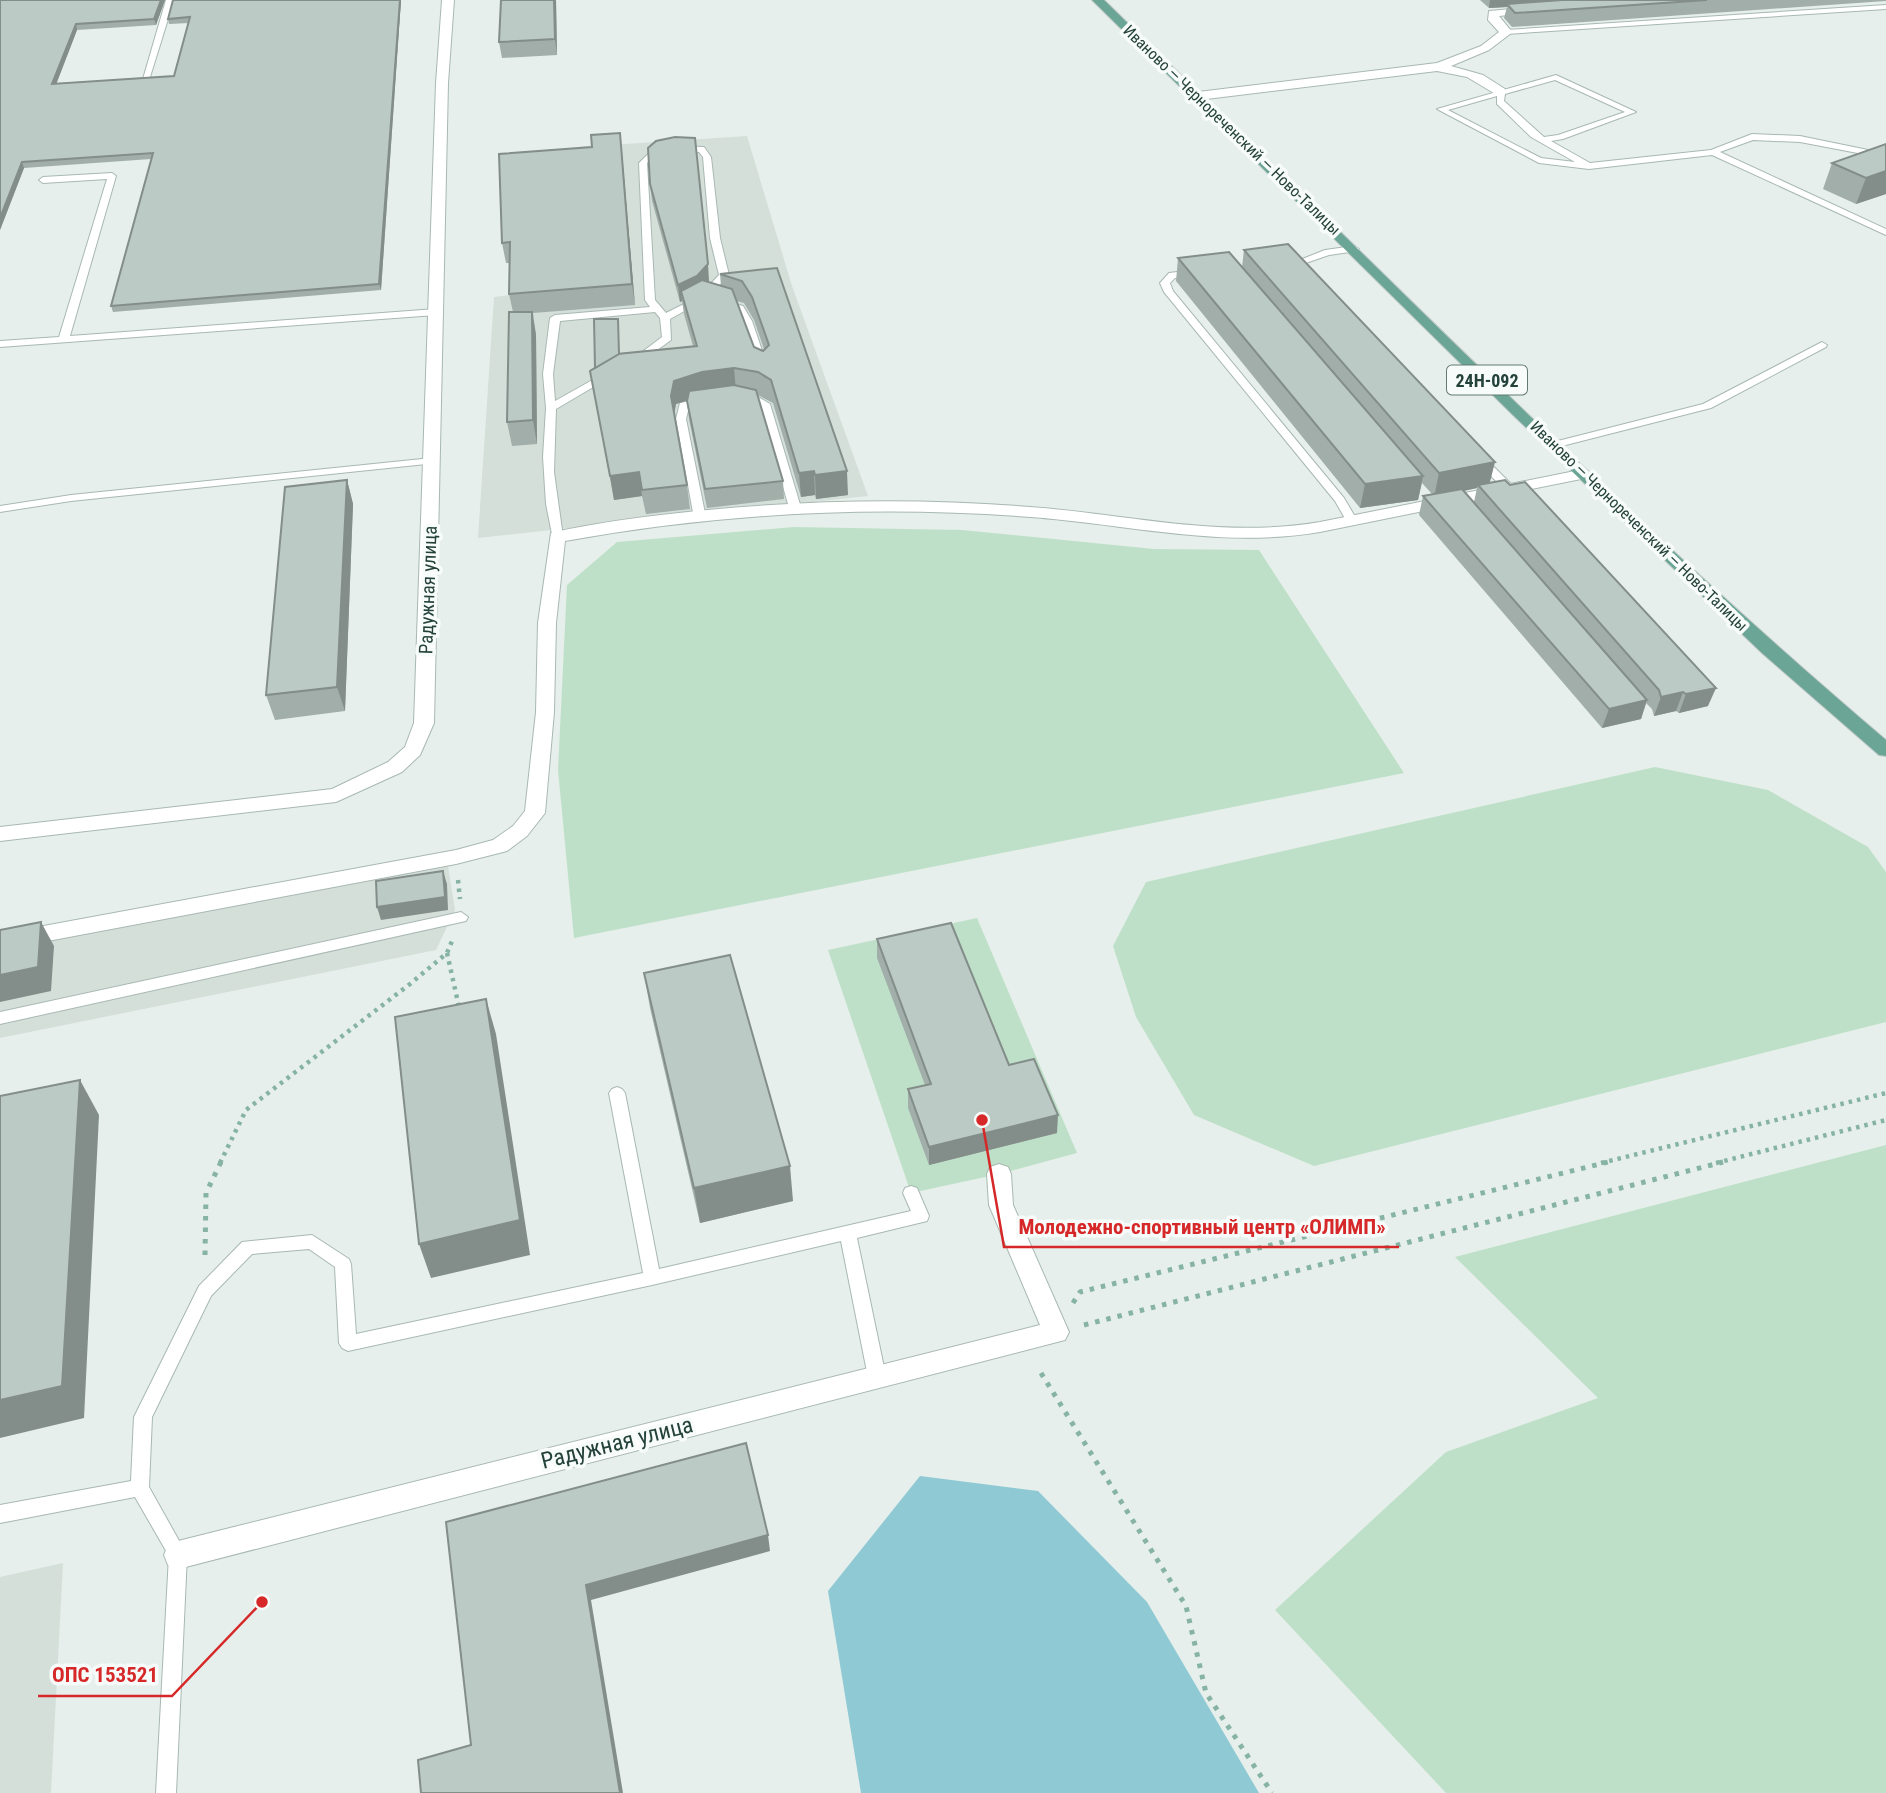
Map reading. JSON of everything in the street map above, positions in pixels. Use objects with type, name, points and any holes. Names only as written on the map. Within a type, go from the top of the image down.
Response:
[{"type":"main road","name":"Иваново — Чернореченский — Ново-Талицы","points":[[1098,0],[1554,445],[1768,649],[1886,750]]},
{"type":"street","name":"Радужная улица","points":[[0,834],[336,795],[395,767],[413,750],[424,723],[442,83],[448,0]]},
{"type":"street","points":[[1437,67],[1485,48],[1506,32],[1494,20],[1493,13],[1545,9]]},
{"type":"street","points":[[1198,96],[1437,67],[1463,70],[1489,82],[1501,92]]},
{"type":"street","points":[[0,942],[456,858],[500,846],[520,831],[535,813],[545,712],[547,623],[557,537],[611,527],[700,517],[796,511],[950,507],[1034,512],[1218,534],[1279,533],[1351,520],[1426,499],[1463,503],[1510,489],[1585,474]]},
{"type":"street","points":[[999,1174],[1001,1205],[1056,1332]]},
{"type":"street","name":"Радужная улица","points":[[178,1555],[1056,1332]]},
{"type":"lane","points":[[146,77],[170,0]]},
{"type":"lane","points":[[1506,32],[1539,32],[1886,7]]},
{"type":"lane","points":[[1542,140],[1560,137],[1632,112],[1556,77],[1441,109],[1539,160],[1589,166],[1713,152],[1752,137],[1800,139],[1865,152],[1886,162]]},
{"type":"lane","points":[[1501,92],[1500,102],[1514,118],[1542,140],[1589,166]]},
{"type":"lane","points":[[551,408],[630,365],[667,338],[661,314],[650,300],[643,163],[649,154],[660,150],[701,149],[707,157],[715,238],[724,275],[703,297],[661,314],[555,317],[547,370],[551,408],[547,436],[547,478],[557,537]]},
{"type":"lane","points":[[1713,152],[1886,232]]},
{"type":"lane","points":[[43,180],[112,176],[64,338]]},
{"type":"lane","points":[[1315,283],[1292,262],[1328,252],[1354,249]]},
{"type":"lane","points":[[1206,272],[1172,275],[1165,283],[1168,292],[1331,490],[1351,520]]},
{"type":"lane","points":[[703,297],[740,308],[763,369]]},
{"type":"lane","points":[[0,344],[436,312]]},
{"type":"lane","points":[[1554,445],[1707,406],[1822,345]]},
{"type":"lane","points":[[700,517],[681,419],[684,405],[724,398],[753,397],[765,404],[796,511]]},
{"type":"lane","points":[[1473,452],[1510,489]]},
{"type":"lane","points":[[0,509],[85,497],[432,461]]},
{"type":"lane","points":[[0,1018],[461,917]]},
{"type":"lane","points":[[617,1093],[652,1278]]},
{"type":"lane","points":[[166,1793],[178,1555],[140,1488],[143,1418],[205,1291],[248,1247],[312,1242],[343,1264],[348,1343],[652,1278],[921,1216],[911,1193]]},
{"type":"lane","points":[[848,1234],[877,1377]]},
{"type":"lane","points":[[0,1514],[140,1488]]},
{"type":"path","points":[[205,1291],[205,1193],[246,1110],[447,953],[461,917],[456,858]]},
{"type":"path","points":[[447,953],[460,1012]]},
{"type":"path","points":[[1056,1332],[1080,1292],[1886,1093]]},
{"type":"path","points":[[1056,1332],[1886,1120]]},
{"type":"path","points":[[1041,1373],[1186,1606],[1206,1693],[1272,1793]]},
{"type":"shaded area","points":[[747,136],[792,286],[868,496],[478,538],[494,297],[591,285],[579,147]]},
{"type":"shaded area","points":[[448,866],[455,910],[436,950],[0,1038],[0,946]]},
{"type":"shaded area","points":[[63,1563],[51,1793],[0,1793],[0,1577]]},
{"type":"green space","points":[[794,527],[962,530],[1154,549],[1259,550],[1404,773],[574,938],[558,770],[567,585],[617,542]]},
{"type":"green space","points":[[1655,767],[1768,790],[1868,847],[1886,872],[1886,1022],[1314,1166],[1194,1115],[1136,1017],[1113,946],[1146,882]]},
{"type":"green space","points":[[977,918],[1077,1153],[999,1174],[911,1193],[828,950]]},
{"type":"green space","points":[[1886,1145],[1886,1793],[1446,1793],[1275,1610],[1446,1452],[1598,1398],[1455,1257]]},
{"type":"water","points":[[920,1476],[1038,1491],[1147,1602],[1259,1793],[861,1793],[828,1591]]},
{"type":"building","points":[[0,0],[161,0],[154,19],[76,24],[52,84],[174,76],[190,17],[168,19],[173,0],[400,0],[379,284],[111,306],[153,153],[22,162],[0,218]]},
{"type":"building","points":[[501,0],[554,0],[555,39],[499,42]]},
{"type":"building","points":[[1562,0],[1707,0],[1515,13],[1507,4]]},
{"type":"building","points":[[620,133],[632,284],[509,294],[510,242],[502,243],[499,154],[592,147],[591,135]]},
{"type":"building","points":[[675,137],[695,138],[708,264],[697,276],[678,285],[650,184],[648,148],[656,141]]},
{"type":"building","points":[[1886,144],[1886,171],[1866,178],[1832,163]]},
{"type":"building","points":[[1288,244],[1495,462],[1439,473],[1244,250]]},
{"type":"building","points":[[1229,252],[1423,476],[1365,484],[1178,258]]},
{"type":"building","points":[[777,268],[847,471],[815,475],[814,471],[799,473],[771,380],[758,372],[734,368],[702,372],[674,381],[671,396],[687,485],[642,490],[639,472],[610,476],[590,371],[617,354],[697,346],[681,291],[702,280],[732,289],[754,347],[763,351],[769,345],[752,297],[742,281],[720,274]]},
{"type":"building","points":[[509,312],[532,312],[533,420],[507,422]]},
{"type":"building","points":[[594,319],[618,319],[619,354],[595,368]]},
{"type":"building","points":[[734,385],[756,390],[783,481],[705,489],[687,401],[689,391]]},
{"type":"building","points":[[347,480],[337,687],[266,695],[285,487]]},
{"type":"building","points":[[1505,480],[1510,485],[1525,482],[1716,688],[1661,697],[1659,690],[1478,485]]},
{"type":"building","points":[[1462,489],[1647,700],[1609,709],[1423,496]]},
{"type":"building","points":[[443,871],[445,897],[377,907],[376,881]]},
{"type":"building","points":[[41,922],[38,967],[0,975],[0,930]]},
{"type":"building","points":[[951,923],[1009,1065],[1034,1059],[1058,1115],[929,1147],[908,1089],[931,1084],[877,939]]},
{"type":"building","points":[[730,955],[790,1166],[694,1188],[644,973]]},
{"type":"building","points":[[486,999],[520,1220],[419,1244],[395,1017]]},
{"type":"building","points":[[80,1080],[62,1386],[0,1400],[0,1096]]},
{"type":"building","points":[[746,1443],[768,1535],[586,1585],[620,1793],[421,1793],[418,1760],[471,1745],[446,1522]]},
{"type":"place","name":"Молодежно-спортивный центр «ОЛИМП»","points":[[982,1120]]},
{"type":"place","name":"ОПС 153521","points":[[262,1602]]}]
